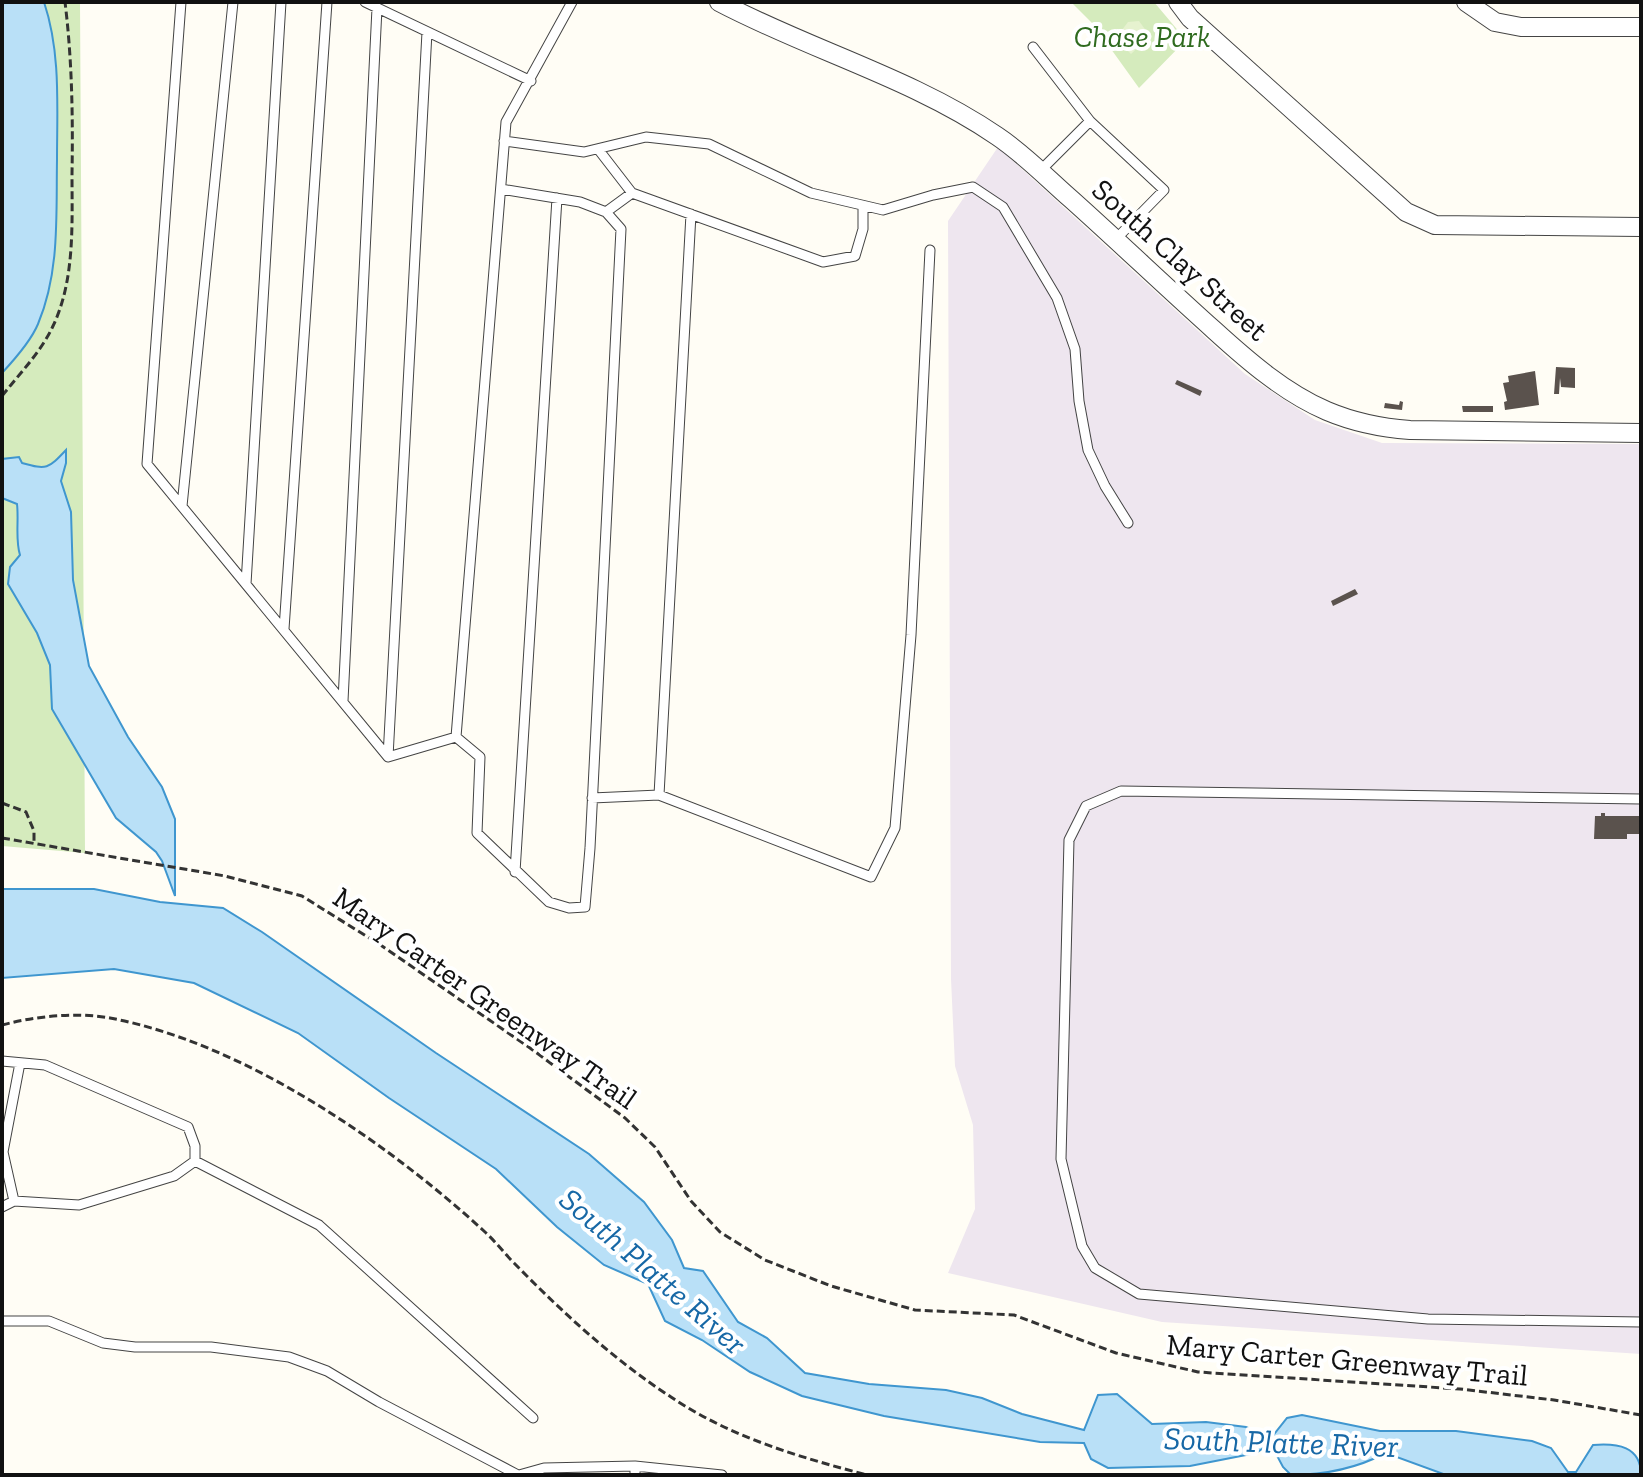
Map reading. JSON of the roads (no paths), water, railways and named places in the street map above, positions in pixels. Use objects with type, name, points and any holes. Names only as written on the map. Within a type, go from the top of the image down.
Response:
[{"type":"street","name":"South Clay Street","points":[[719,2],[957,112],[997,137],[1040,171],[1242,355],[1313,404],[1385,428],[1641,433]]},
{"type":"street","points":[[1178,2],[1190,18],[1416,218],[1435,225],[1641,227]]},
{"type":"street","points":[[1466,2],[1495,22],[1521,27],[1641,27]]},
{"type":"lane","points":[[181,2],[147,464],[388,757]]},
{"type":"lane","points":[[182,506],[233,2]]},
{"type":"lane","points":[[246,584],[281,2]]},
{"type":"lane","points":[[284,630],[327,2]]},
{"type":"lane","points":[[365,2],[531,81]]},
{"type":"lane","points":[[456,737],[506,122],[572,2]]},
{"type":"lane","points":[[343,701],[377,8]]},
{"type":"lane","points":[[388,757],[427,32]]},
{"type":"lane","points":[[1033,47],[1090,121],[1164,190],[1116,239]]},
{"type":"lane","points":[[1040,171],[1090,121]]},
{"type":"lane","points":[[504,141],[584,152],[646,137],[709,144],[811,193],[883,210],[973,187],[1003,207],[1057,298],[1075,349],[1079,401],[1088,450],[1128,523]]},
{"type":"lane","points":[[598,149],[632,193],[823,262],[855,256],[863,229],[863,206]]},
{"type":"lane","points":[[456,737],[480,757],[477,833],[549,902],[569,908],[585,907],[621,229],[606,212],[580,202],[501,189]]},
{"type":"lane","points":[[606,212],[632,193]]},
{"type":"lane","points":[[515,872],[557,198]]},
{"type":"lane","points":[[659,795],[691,214]]},
{"type":"lane","points":[[592,798],[659,795],[871,877],[895,828],[911,635],[930,250]]},
{"type":"lane","points":[[388,757],[456,737]]},
{"type":"lane","points":[[1641,799],[1549,800],[1121,791],[1086,806],[1069,840],[1061,1159],[1082,1246],[1095,1268],[1139,1294],[1428,1319],[1641,1322]]},
{"type":"lane","points":[[2,1061],[45,1065],[188,1127],[195,1146],[195,1161]]},
{"type":"lane","points":[[14,1201],[3,1152],[20,1063]]},
{"type":"lane","points":[[2,1207],[14,1201],[79,1205],[174,1176],[195,1161]]},
{"type":"lane","points":[[195,1161],[319,1225],[533,1418]]},
{"type":"lane","points":[[2,1321],[49,1321],[103,1343],[135,1347],[211,1347],[289,1357],[327,1371],[518,1475],[544,1468],[722,1475]]},
{"type":"water","points":[[2,2],[44,2],[56,60],[57,100],[56,222],[50,284],[35,330],[2,373]]},
{"type":"water","points":[[66,450],[61,481],[71,512],[73,580],[89,666],[128,737],[162,787],[175,819],[175,896],[162,861],[156,852],[116,818],[52,709],[50,665],[37,633],[8,584],[10,567],[20,555],[17,504],[2,498],[2,459],[19,457],[22,463],[42,467],[51,464]]},
{"type":"water","name":"South Platte River","points":[[2,889],[94,889],[160,902],[223,908],[589,1154],[644,1202],[672,1240],[684,1268],[703,1271],[738,1322],[767,1338],[805,1373],[869,1384],[946,1390],[1084,1430],[1098,1395],[1117,1394],[1152,1424],[1206,1422],[1246,1427],[1271,1438],[1287,1418],[1302,1415],[1380,1431],[1456,1431],[1532,1441],[1551,1448],[1568,1472],[1576,1472],[1593,1445],[1611,1445],[1632,1452],[1640,1465],[1641,1475],[1446,1475],[1386,1453],[1340,1470],[1291,1475],[1274,1450],[1265,1447],[1256,1453],[1190,1466],[1108,1468],[1091,1459],[1084,1443],[1040,1442],[884,1416],[802,1396],[750,1372],[702,1340],[665,1321],[648,1284],[604,1265],[557,1227],[496,1169],[298,1033],[194,983],[114,969],[2,978]]},
{"type":"park label","name":"Chase Park","points":[[1142,37]]}]
